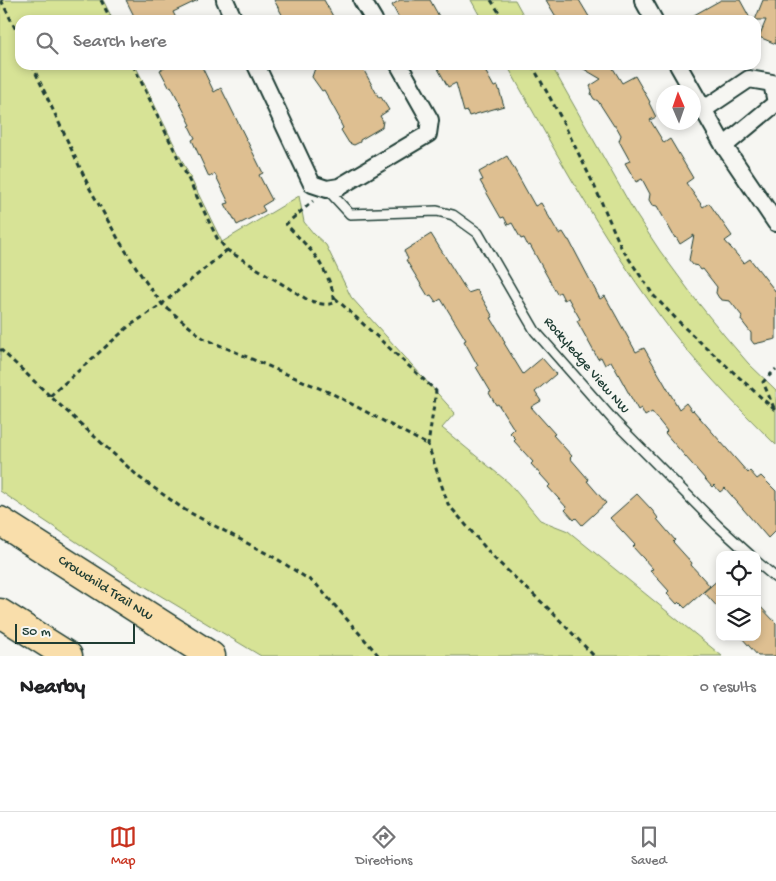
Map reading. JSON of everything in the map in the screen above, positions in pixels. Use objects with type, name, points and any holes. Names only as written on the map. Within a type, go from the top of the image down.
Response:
[{"type":"highway","name":"Crowchild Trail NW","points":[[0,521],[211,656]]},
{"type":"highway","points":[[0,613],[68,656]]},
{"type":"highway","points":[[0,632],[42,656]]},
{"type":"street","points":[[225,0],[232,15]]},
{"type":"street","points":[[362,0],[371,15]]},
{"type":"street","points":[[643,0],[651,15]]},
{"type":"street","points":[[258,70],[312,184],[327,189],[339,187],[428,134],[430,120],[402,70]]},
{"type":"street","points":[[681,70],[724,146],[776,223]]},
{"type":"street","points":[[703,110],[749,79],[772,83],[776,103],[724,146]]},
{"type":"lane","name":"Rockyledge View NW","points":[[327,189],[350,214],[437,211],[454,215],[478,234],[535,331],[615,422],[717,526],[745,551]]},
{"type":"lane","points":[[761,565],[776,578]]},
{"type":"path","points":[[1,0],[15,28]]},
{"type":"path","points":[[101,0],[108,15]]},
{"type":"path","points":[[491,0],[501,15]]},
{"type":"path","points":[[34,70],[90,189],[120,242],[162,304],[203,338],[333,394],[428,445]]},
{"type":"path","points":[[135,70],[217,238],[227,250],[308,300],[330,304],[334,303],[332,287],[314,255],[286,224],[327,189]]},
{"type":"path","points":[[535,70],[564,124],[621,247],[654,296],[776,411]]},
{"type":"path","points":[[50,396],[128,327],[162,304],[227,250]]},
{"type":"path","points":[[334,298],[436,391],[428,445],[448,504],[495,559],[594,656]]},
{"type":"path","points":[[0,349],[140,478],[185,510],[277,559],[316,584],[379,656]]},
{"type":"path","points":[[776,369],[763,382],[776,411]]},
{"type":"green space","points":[[0,0],[103,0],[110,15],[15,15],[15,70],[137,70],[222,242],[299,196],[304,222],[326,245],[351,297],[455,413],[442,428],[509,483],[540,520],[568,531],[722,656],[261,656],[126,575],[0,491]]},
{"type":"green space","points":[[471,0],[515,0],[523,15],[479,15]]},
{"type":"green space","points":[[510,70],[554,70],[635,213],[660,251],[724,335],[748,363],[776,390],[776,445],[714,381],[657,312],[616,252],[560,160]]},
{"type":"building","points":[[126,0],[198,0],[173,12],[174,15],[134,15]]},
{"type":"building","points":[[274,0],[324,0],[332,15],[282,15]]},
{"type":"building","points":[[400,0],[430,0],[438,15],[397,15],[392,5]]},
{"type":"building","points":[[546,0],[579,0],[588,15],[555,15]]},
{"type":"building","points":[[721,0],[740,0],[748,15],[694,15]]},
{"type":"building","points":[[763,0],[776,0],[776,44],[761,38],[761,32],[766,20],[761,20],[761,15],[757,15]]},
{"type":"building","points":[[160,70],[203,70],[214,92],[221,88],[263,173],[259,175],[272,200],[262,206],[265,211],[237,225],[225,204],[229,203],[215,174],[209,177],[192,140],[195,138],[189,126],[191,125],[171,86],[169,87]]},
{"type":"building","points":[[314,70],[364,70],[379,98],[381,97],[389,110],[380,116],[383,121],[382,127],[354,145],[349,143],[341,130],[343,128],[340,119],[324,90],[322,91],[312,77]]},
{"type":"building","points":[[439,70],[485,70],[494,87],[498,86],[504,106],[469,116],[467,111],[464,112],[456,83],[448,87]]},
{"type":"building","points":[[586,70],[614,70],[622,83],[635,76],[656,117],[650,120],[664,143],[670,139],[693,178],[686,183],[703,207],[709,203],[732,236],[725,241],[744,263],[750,259],[776,292],[776,339],[754,344],[751,340],[751,333],[741,320],[742,316],[730,301],[719,298],[716,293],[717,287],[703,269],[701,270],[698,266],[693,265],[689,260],[694,235],[680,244],[675,238],[657,206],[652,205],[649,200],[650,194],[642,179],[636,182],[625,163],[630,161],[619,141],[621,135],[598,101],[594,99],[590,86],[601,79]]},
{"type":"building","points":[[507,156],[535,206],[541,203],[559,234],[563,232],[569,240],[600,299],[605,296],[636,352],[644,348],[679,409],[686,403],[748,473],[750,471],[757,479],[761,476],[776,491],[776,530],[768,538],[725,488],[720,492],[714,485],[712,487],[665,433],[667,431],[652,412],[645,416],[641,408],[638,410],[611,361],[605,365],[601,357],[598,359],[577,321],[580,319],[568,298],[564,300],[560,292],[557,294],[530,245],[528,246],[524,238],[521,239],[512,223],[508,225],[504,217],[501,218],[480,181],[483,180],[479,172]]},
{"type":"building","points":[[431,234],[468,293],[477,290],[493,317],[491,318],[504,343],[523,374],[542,358],[556,374],[535,392],[541,401],[531,407],[555,434],[553,435],[572,456],[570,458],[606,503],[582,525],[576,518],[574,520],[565,510],[567,508],[548,487],[550,485],[531,464],[533,462],[514,441],[516,439],[510,433],[514,429],[489,393],[491,392],[476,367],[478,366],[464,341],[466,340],[441,299],[436,302],[431,295],[428,296],[406,260],[408,259],[404,251]]},
{"type":"building","points":[[637,494],[675,540],[673,542],[692,563],[691,565],[710,586],[685,608],[679,602],[677,604],[667,593],[669,591],[650,570],[653,569],[633,547],[635,545],[610,518]]},
{"type":"building","points":[[716,582],[716,606],[704,592]]},
{"type":"building","points":[[761,607],[776,623],[776,656],[758,656],[745,641],[761,641]]}]
